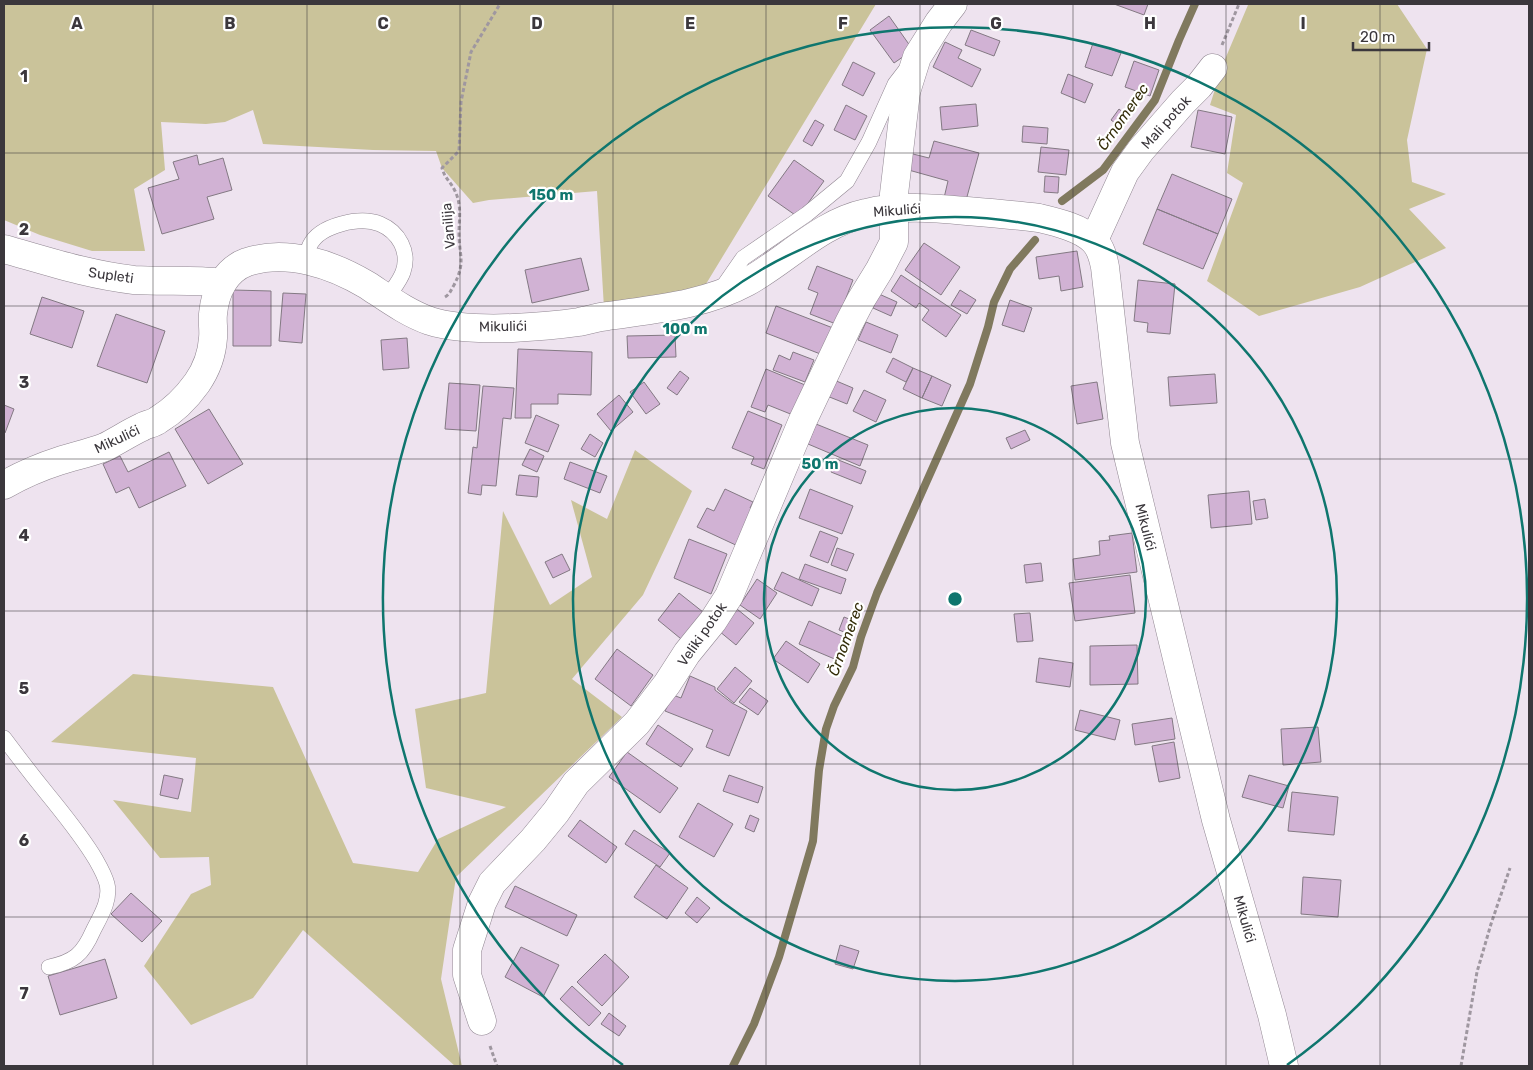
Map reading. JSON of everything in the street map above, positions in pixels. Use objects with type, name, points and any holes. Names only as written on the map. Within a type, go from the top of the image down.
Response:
[{"type":"street","points":[[893,208],[902,121],[906,92],[911,74],[918,57],[939,22],[953,4]]},
{"type":"street","name":"Mali potok","points":[[1094,240],[1125,172],[1141,150],[1213,68]]},
{"type":"street","name":"Mikulići","points":[[4,484],[40,467],[102,448],[143,426],[157,422],[182,400],[198,382],[208,361],[213,340],[214,306],[222,283],[227,275],[236,267],[245,263],[272,258],[306,260],[343,272],[427,320],[459,327],[513,328],[577,322],[596,317],[681,305],[717,296],[747,282],[828,228],[845,219],[863,213],[893,208],[922,208],[1039,218],[1057,222],[1077,230],[1094,240],[1102,253],[1125,443],[1216,820],[1270,1006],[1284,1066]]},
{"type":"street","name":"Veliki potok","points":[[482,1021],[467,975],[467,950],[482,904],[492,883],[533,840],[576,783],[637,723],[713,621],[729,596],[800,428],[848,323],[894,242],[893,208]]},
{"type":"street","name":"Supleti","points":[[4,249],[80,271],[109,276],[136,280],[222,283]]},
{"type":"lane","points":[[717,296],[743,258],[807,214],[847,181],[870,142],[895,84],[918,57]]},
{"type":"lane","points":[[306,260],[314,240],[326,230],[345,223],[366,221],[379,224],[400,240],[405,249],[403,272],[396,303]]},
{"type":"lane","points":[[4,738],[88,847],[101,869],[107,884],[104,909],[88,943],[76,957],[63,964],[49,968]]},
{"type":"path","name":"Vanilija","points":[[396,303],[426,309],[448,295],[460,274],[462,257],[459,234],[460,210],[455,191],[444,176],[442,168],[459,150],[460,102],[471,52],[500,4]]},
{"type":"path","points":[[1213,68],[1239,4]]},
{"type":"path","points":[[1461,1066],[1477,972],[1490,924],[1510,868]]},
{"type":"shaded area","points":[[4,4],[876,4],[706,284],[673,297],[604,308],[597,191],[473,203],[442,168],[436,151],[373,150],[263,144],[253,110],[225,122],[206,124],[161,122],[165,170],[134,189],[145,251],[92,251],[40,235],[4,220]]},
{"type":"shaded area","points":[[1246,4],[1397,4],[1427,49],[1407,140],[1412,182],[1446,194],[1409,209],[1446,248],[1360,287],[1259,316],[1207,281],[1243,183],[1227,173],[1236,115],[1210,105],[1223,64],[1248,5]]},
{"type":"shaded area","points":[[635,450],[692,491],[643,595],[572,679],[622,717],[456,877],[441,979],[462,1066],[455,1066],[303,930],[253,998],[191,1025],[144,966],[191,894],[211,885],[209,857],[160,858],[113,800],[191,812],[196,758],[51,742],[133,674],[273,687],[353,863],[418,872],[438,839],[506,807],[426,788],[415,709],[486,693],[503,511],[550,605],[592,577],[571,500],[607,519]]},
{"type":"building","points":[[1114,4],[1148,4],[1144,15]]},
{"type":"building","points":[[889,16],[913,50],[894,63],[870,30]]},
{"type":"building","points":[[971,30],[1000,41],[994,56],[965,45]]},
{"type":"building","points":[[945,42],[962,50],[958,58],[981,69],[972,87],[933,67]]},
{"type":"building","points":[[1093,43],[1121,53],[1112,76],[1085,67]]},
{"type":"building","points":[[1134,61],[1159,70],[1150,96],[1125,87]]},
{"type":"building","points":[[853,62],[875,73],[863,96],[842,85]]},
{"type":"building","points":[[1068,74],[1093,84],[1085,103],[1061,93]]},
{"type":"building","points":[[976,104],[978,126],[942,130],[940,107]]},
{"type":"building","points":[[846,105],[867,116],[855,140],[834,130]]},
{"type":"building","points":[[1119,109],[1130,118],[1122,128],[1111,120]]},
{"type":"building","points":[[1198,110],[1232,117],[1225,154],[1191,147]]},
{"type":"building","points":[[815,120],[824,125],[812,146],[803,141]]},
{"type":"building","points":[[1023,126],[1048,128],[1047,144],[1022,142]]},
{"type":"building","points":[[934,141],[979,153],[965,204],[944,198],[948,181],[905,169],[909,153],[929,158]]},
{"type":"building","points":[[1041,147],[1069,150],[1066,175],[1038,172]]},
{"type":"building","points":[[197,155],[199,165],[223,158],[232,190],[207,197],[214,219],[162,234],[148,188],[179,179],[173,162]]},
{"type":"building","points":[[794,160],[824,181],[798,217],[768,196]]},
{"type":"building","points":[[1172,174],[1232,199],[1218,234],[1157,209]]},
{"type":"building","points":[[1045,176],[1059,177],[1058,193],[1044,192]]},
{"type":"building","points":[[1157,209],[1218,234],[1203,269],[1143,244]]},
{"type":"building","points":[[924,243],[960,267],[941,295],[905,270]]},
{"type":"building","points":[[1077,251],[1083,287],[1061,291],[1059,276],[1039,279],[1036,257]]},
{"type":"building","points":[[581,258],[589,290],[532,303],[525,270]]},
{"type":"building","points":[[817,266],[853,280],[836,324],[810,314],[818,293],[808,289]]},
{"type":"building","points":[[901,275],[961,315],[946,337],[922,320],[929,310],[919,303],[916,308],[891,291]]},
{"type":"building","points":[[1138,280],[1175,284],[1170,334],[1147,332],[1148,323],[1134,321]]},
{"type":"building","points":[[233,290],[271,291],[271,346],[233,346]]},
{"type":"building","points":[[960,290],[976,300],[967,314],[951,305]]},
{"type":"building","points":[[283,293],[306,294],[302,343],[279,341]]},
{"type":"building","points":[[879,294],[897,302],[891,316],[873,308]]},
{"type":"building","points":[[42,297],[84,311],[72,348],[30,334]]},
{"type":"building","points":[[1010,300],[1032,308],[1024,332],[1002,325]]},
{"type":"building","points":[[776,306],[833,328],[823,355],[766,333]]},
{"type":"building","points":[[116,314],[165,331],[147,383],[97,366]]},
{"type":"building","points":[[866,322],[898,335],[891,353],[858,340]]},
{"type":"building","points":[[675,335],[676,357],[628,358],[627,336]]},
{"type":"building","points":[[407,338],[409,368],[383,370],[381,340]]},
{"type":"building","points":[[518,349],[592,352],[591,395],[558,394],[558,404],[531,404],[531,418],[515,418]]},
{"type":"building","points":[[793,352],[814,360],[805,382],[773,370],[779,355],[790,360]]},
{"type":"building","points":[[893,358],[913,368],[906,382],[886,372]]},
{"type":"building","points":[[913,368],[932,376],[922,398],[903,389]]},
{"type":"building","points":[[766,369],[810,387],[798,417],[768,405],[765,412],[751,407]]},
{"type":"building","points":[[680,371],[689,378],[677,395],[667,388]]},
{"type":"building","points":[[1215,374],[1217,403],[1170,406],[1168,377]]},
{"type":"building","points":[[932,376],[951,385],[942,406],[922,398]]},
{"type":"building","points":[[834,380],[853,388],[847,404],[827,396]]},
{"type":"building","points":[[644,382],[660,404],[646,414],[630,392]]},
{"type":"building","points":[[1097,382],[1103,419],[1077,424],[1071,386]]},
{"type":"building","points":[[449,383],[480,385],[476,431],[445,429]]},
{"type":"building","points":[[483,386],[514,388],[511,419],[503,418],[496,486],[482,485],[481,495],[468,493],[473,447],[477,448]]},
{"type":"building","points":[[864,390],[886,400],[876,422],[853,411]]},
{"type":"building","points":[[619,395],[633,412],[611,431],[597,414]]},
{"type":"building","points":[[4,405],[14,409],[5,433],[4,432]]},
{"type":"building","points":[[209,409],[243,464],[208,484],[175,429]]},
{"type":"building","points":[[748,411],[782,425],[764,469],[751,464],[754,457],[732,448]]},
{"type":"building","points":[[536,415],[559,425],[548,452],[525,443]]},
{"type":"building","points":[[816,424],[868,445],[860,466],[808,444]]},
{"type":"building","points":[[1025,430],[1030,440],[1011,449],[1006,438]]},
{"type":"building","points":[[590,434],[603,443],[595,457],[581,449]]},
{"type":"building","points":[[530,449],[544,456],[537,472],[522,465]]},
{"type":"building","points":[[169,452],[186,486],[139,508],[129,487],[116,493],[103,464],[120,456],[128,472]]},
{"type":"building","points":[[836,459],[866,471],[861,484],[831,472]]},
{"type":"building","points":[[570,462],[607,476],[600,493],[564,479]]},
{"type":"building","points":[[519,475],[539,477],[537,497],[516,495]]},
{"type":"building","points":[[725,489],[753,502],[750,508],[757,512],[740,547],[697,527],[707,508],[714,511]]},
{"type":"building","points":[[810,489],[853,506],[842,534],[799,518]]},
{"type":"building","points":[[1249,491],[1252,524],[1211,528],[1208,495]]},
{"type":"building","points":[[1265,499],[1268,518],[1256,520],[1253,501]]},
{"type":"building","points":[[820,531],[838,538],[828,563],[810,556]]},
{"type":"building","points":[[1132,533],[1137,572],[1075,580],[1073,559],[1100,555],[1099,541],[1110,540],[1109,536]]},
{"type":"building","points":[[689,539],[727,554],[711,594],[674,578]]},
{"type":"building","points":[[837,548],[854,554],[847,571],[831,565]]},
{"type":"building","points":[[562,554],[570,570],[553,578],[545,562]]},
{"type":"building","points":[[1041,563],[1043,581],[1026,583],[1024,565]]},
{"type":"building","points":[[805,564],[846,579],[841,594],[799,579]]},
{"type":"building","points":[[782,572],[819,589],[812,606],[774,589]]},
{"type":"building","points":[[1130,575],[1135,613],[1075,621],[1069,583]]},
{"type":"building","points":[[757,579],[777,593],[760,619],[740,605]]},
{"type":"building","points":[[679,593],[708,616],[686,643],[658,620]]},
{"type":"building","points":[[737,609],[754,623],[736,645],[719,631]]},
{"type":"building","points":[[1030,613],[1033,641],[1017,642],[1014,614]]},
{"type":"building","points":[[844,617],[854,621],[849,634],[839,630]]},
{"type":"building","points":[[809,621],[846,638],[837,660],[799,644]]},
{"type":"building","points":[[786,641],[820,664],[808,683],[773,659]]},
{"type":"building","points":[[1137,645],[1138,684],[1090,685],[1090,646]]},
{"type":"building","points":[[617,649],[653,675],[631,706],[595,679]]},
{"type":"building","points":[[1039,658],[1073,663],[1070,687],[1036,682]]},
{"type":"building","points":[[735,667],[752,681],[734,703],[717,689]]},
{"type":"building","points":[[690,676],[715,687],[715,690],[732,703],[747,711],[729,756],[706,747],[713,730],[665,711],[673,695],[681,698]]},
{"type":"building","points":[[750,688],[768,701],[758,715],[739,702]]},
{"type":"building","points":[[1080,710],[1120,720],[1115,740],[1075,730]]},
{"type":"building","points":[[1172,718],[1175,739],[1135,745],[1132,724]]},
{"type":"building","points":[[658,725],[693,749],[681,767],[646,744]]},
{"type":"building","points":[[1318,727],[1321,762],[1283,765],[1281,729]]},
{"type":"building","points":[[1174,742],[1180,778],[1159,782],[1152,746]]},
{"type":"building","points":[[627,752],[678,788],[660,813],[609,777]]},
{"type":"building","points":[[164,775],[183,779],[178,799],[160,795]]},
{"type":"building","points":[[729,775],[763,787],[758,803],[723,791]]},
{"type":"building","points":[[1249,775],[1289,786],[1283,808],[1242,797]]},
{"type":"building","points":[[1292,792],[1338,797],[1334,835],[1288,831]]},
{"type":"building","points":[[698,803],[733,824],[714,857],[679,837]]},
{"type":"building","points":[[750,815],[759,819],[754,832],[745,828]]},
{"type":"building","points":[[580,820],[617,847],[606,863],[568,836]]},
{"type":"building","points":[[634,830],[670,853],[660,867],[625,844]]},
{"type":"building","points":[[656,865],[688,888],[667,919],[634,897]]},
{"type":"building","points":[[1303,877],[1341,880],[1338,917],[1301,914]]},
{"type":"building","points":[[515,886],[577,915],[567,936],[505,907]]},
{"type":"building","points":[[131,893],[162,921],[142,942],[111,914]]},
{"type":"building","points":[[697,897],[710,908],[697,923],[685,913]]},
{"type":"building","points":[[840,945],[859,951],[853,969],[835,964]]},
{"type":"building","points":[[521,947],[559,965],[543,997],[505,977]]},
{"type":"building","points":[[605,954],[629,977],[602,1006],[577,982]]},
{"type":"building","points":[[105,959],[117,998],[60,1015],[48,976]]},
{"type":"building","points":[[572,986],[601,1013],[589,1026],[560,999]]},
{"type":"building","points":[[609,1013],[626,1026],[619,1036],[601,1024]]},
{"type":"waterway","name":"Črnomerec","points":[[1062,201],[1103,170],[1155,100],[1195,4]]},
{"type":"waterway","name":"Črnomerec","points":[[733,1066],[754,1024],[779,957],[813,841],[819,770],[826,729],[834,706],[853,667],[861,637],[877,593],[970,384],[994,302],[1010,269],[1035,240]]}]
